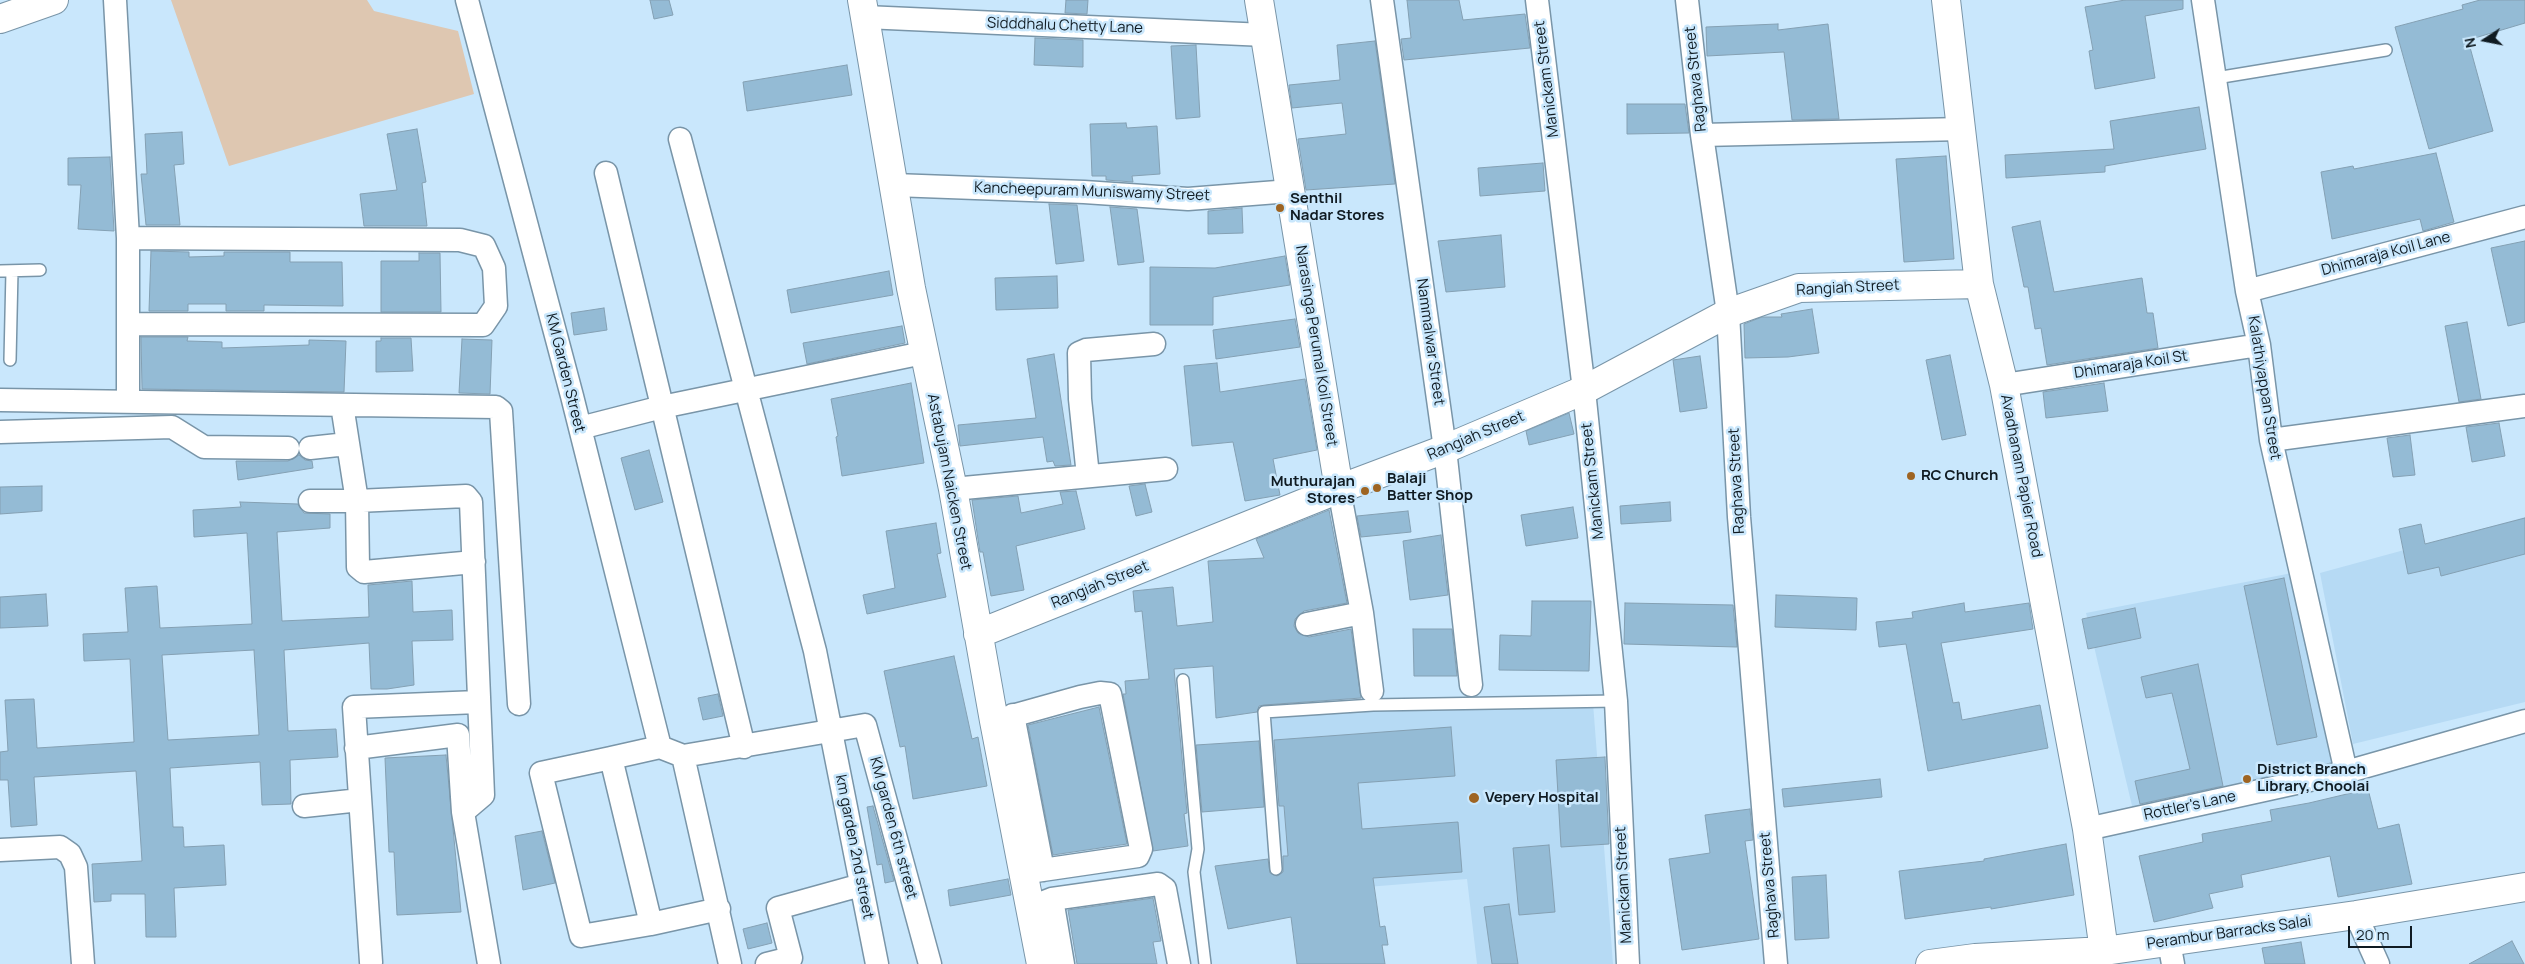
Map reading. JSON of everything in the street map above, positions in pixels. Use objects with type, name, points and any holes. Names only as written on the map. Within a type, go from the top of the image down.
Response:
[{"type":"street","points":[[0,19],[54,0]]},
{"type":"street","points":[[115,0],[128,238],[128,401]]},
{"type":"street","name":"KM Garden Street","points":[[467,0],[580,428],[660,747]]},
{"type":"street","name":"Narasinga Perumal Koil Street","points":[[1259,0],[1339,489],[1362,613],[1372,691]]},
{"type":"street","name":"Nammalwar Street","points":[[1382,0],[1445,450],[1471,684]]},
{"type":"street","name":"Manickam Street","points":[[1537,0],[1584,390],[1616,701],[1628,964]]},
{"type":"street","name":"Raghava Street","points":[[1687,0],[1702,135],[1728,312],[1739,517],[1776,964]]},
{"type":"street","name":"Avadhanam Papier Road","points":[[1946,0],[1979,284],[2004,385],[2087,829],[2104,951]]},
{"type":"street","name":"Kalathiyappan Street","points":[[2203,0],[2247,291],[2258,345],[2271,440],[2346,772]]},
{"type":"street","name":"Sidddhalu Chetty Lane","points":[[863,9],[1264,35]]},
{"type":"street","name":"Astabujam Naicken Street","points":[[863,9],[923,353],[953,489],[978,634],[1003,718],[1040,904],[1041,964]]},
{"type":"street","points":[[1702,135],[1962,129]]},
{"type":"street","name":"km garden 2nd street","points":[[680,139],[815,652],[877,964]]},
{"type":"street","points":[[606,173],[744,747]]},
{"type":"street","name":"Kancheepuram Muniswamy Street","points":[[894,185],[1084,192],[1188,199],[1290,191]]},
{"type":"street","name":"Dhimaraja Koil Lane","points":[[2247,291],[2525,217]]},
{"type":"street","points":[[128,238],[460,240],[484,246],[494,268],[496,306],[483,326],[129,324]]},
{"type":"street","name":"Rangiah Street","points":[[978,634],[1339,489],[1445,450],[1584,390],[1728,312],[1799,288],[1979,284]]},
{"type":"street","points":[[1088,476],[1080,399],[1079,353],[1086,350],[1154,344]]},
{"type":"street","name":"Dhimaraja Koil St","points":[[2004,385],[2258,345]]},
{"type":"street","points":[[580,428],[662,407],[923,353]]},
{"type":"street","points":[[0,400],[496,407],[500,411],[519,704]]},
{"type":"street","points":[[342,404],[357,501],[358,567],[360,570],[474,562]]},
{"type":"street","points":[[2271,440],[2525,406]]},
{"type":"street","points":[[0,432],[172,428],[204,447],[288,448]]},
{"type":"street","points":[[310,448],[347,444]]},
{"type":"street","points":[[953,489],[1166,469]]},
{"type":"street","points":[[310,502],[466,496],[469,498],[474,562],[483,795],[464,812]]},
{"type":"street","points":[[1308,624],[1362,613]]},
{"type":"street","points":[[1003,718],[1100,692],[1110,694],[1112,697],[1141,854],[1033,872]]},
{"type":"street","points":[[371,962],[354,707],[478,702]]},
{"type":"street","name":"Rottler's Lane","points":[[2087,829],[2346,772],[2525,720]]},
{"type":"street","name":"KM garden 6th street","points":[[830,730],[865,725],[930,964]]},
{"type":"street","points":[[719,909],[651,924],[581,936],[541,773],[660,747],[683,756],[744,747],[830,730]]},
{"type":"street","points":[[356,748],[458,735],[464,812],[489,964]]},
{"type":"street","points":[[683,756],[730,964]]},
{"type":"street","points":[[611,758],[651,924]]},
{"type":"street","points":[[304,806],[360,800]]},
{"type":"street","points":[[0,850],[60,847],[70,854],[76,867],[83,964]]},
{"type":"street","points":[[1063,964],[1040,904],[1158,884],[1165,889],[1179,964]]},
{"type":"street","points":[[767,964],[791,958],[778,908],[861,885]]},
{"type":"street","name":"Perambur Barracks Salai","points":[[1930,964],[2104,951],[2171,953],[2356,915],[2525,887]]},
{"type":"street","points":[[2356,915],[2378,964]]},
{"type":"lane","points":[[2216,78],[2386,50]]},
{"type":"lane","points":[[0,271],[40,270]]},
{"type":"lane","points":[[10,360],[12,271]]},
{"type":"lane","points":[[1183,680],[1198,849],[1194,872],[1205,964]]},
{"type":"lane","points":[[1276,869],[1264,712],[1374,705],[1616,701]]},
{"type":"shaded area","points":[[171,0],[367,0],[374,11],[458,31],[474,94],[229,166]]},
{"type":"shaded area","points":[[2525,517],[2525,702],[2353,744],[2320,573]]},
{"type":"shaded area","points":[[2292,573],[2339,767],[2134,814],[2086,613]]},
{"type":"shaded area","points":[[1593,703],[1613,964],[1477,964],[1467,879],[1279,894],[1270,711]]},
{"type":"building","points":[[650,0],[669,0],[673,15],[654,19]]},
{"type":"building","points":[[1066,0],[1088,0],[1087,14],[1065,13]]},
{"type":"building","points":[[1407,0],[1459,0],[1463,20],[1525,14],[1530,48],[1404,60],[1401,39],[1411,38]]},
{"type":"building","points":[[2125,0],[2183,0],[2183,9],[2145,16],[2155,78],[2095,89],[2089,51],[2093,50],[2085,7]]},
{"type":"building","points":[[2480,0],[2525,0],[2525,23],[2468,40],[2493,131],[2429,149],[2395,27],[2463,9],[2462,5]]},
{"type":"building","points":[[1778,24],[1778,30],[1828,24],[1839,119],[1792,120],[1784,52],[1707,56],[1706,27]]},
{"type":"building","points":[[1035,38],[1083,40],[1083,67],[1034,65]]},
{"type":"building","points":[[1375,41],[1395,184],[1306,190],[1298,139],[1346,134],[1342,103],[1292,108],[1289,85],[1340,80],[1337,45]]},
{"type":"building","points":[[1196,45],[1200,117],[1176,119],[1171,46]]},
{"type":"building","points":[[847,65],[852,95],[747,111],[743,82]]},
{"type":"building","points":[[1627,104],[1685,104],[1689,133],[1627,134]]},
{"type":"building","points":[[2199,107],[2206,149],[2105,166],[2105,172],[2006,178],[2005,155],[2114,149],[2110,121]]},
{"type":"building","points":[[1126,123],[1127,128],[1157,126],[1160,174],[1132,176],[1133,182],[1106,180],[1106,176],[1092,176],[1090,124]]},
{"type":"building","points":[[417,129],[426,182],[422,183],[427,226],[364,226],[360,194],[397,190],[387,134]]},
{"type":"building","points":[[182,132],[184,164],[174,165],[180,225],[146,225],[141,174],[147,174],[145,134]]},
{"type":"building","points":[[2436,153],[2454,222],[2423,231],[2420,219],[2332,239],[2321,172],[2353,166],[2354,169]]},
{"type":"building","points":[[1946,156],[1954,259],[1904,262],[1896,159]]},
{"type":"building","points":[[110,157],[114,231],[78,229],[81,185],[68,185],[68,158]]},
{"type":"building","points":[[1543,163],[1545,191],[1480,196],[1478,168]]},
{"type":"building","points":[[1049,204],[1077,205],[1084,261],[1056,264]]},
{"type":"building","points":[[1110,207],[1137,209],[1144,262],[1118,265]]},
{"type":"building","points":[[1242,208],[1243,233],[1208,234],[1208,211]]},
{"type":"building","points":[[2040,221],[2054,292],[2142,278],[2147,313],[2153,313],[2158,348],[2047,365],[2041,328],[2035,329],[2028,287],[2024,287],[2012,227]]},
{"type":"building","points":[[1501,235],[1505,287],[1446,292],[1438,241]]},
{"type":"building","points":[[2525,241],[2525,322],[2508,326],[2491,248]]},
{"type":"building","points":[[151,251],[189,252],[189,257],[224,256],[224,252],[290,252],[290,262],[342,262],[343,306],[264,305],[264,311],[226,311],[226,304],[188,304],[188,311],[149,311]]},
{"type":"building","points":[[419,253],[440,253],[441,312],[381,312],[381,261],[419,261]]},
{"type":"building","points":[[1285,256],[1290,285],[1213,297],[1213,325],[1150,325],[1150,267],[1215,268]]},
{"type":"building","points":[[889,271],[893,295],[791,313],[787,290]]},
{"type":"building","points":[[1057,276],[1058,308],[996,310],[995,278]]},
{"type":"building","points":[[604,308],[607,330],[574,335],[571,313]]},
{"type":"building","points":[[1812,309],[1819,353],[1788,357],[1745,358],[1744,324],[1762,317],[1782,317],[1781,314]]},
{"type":"building","points":[[1295,319],[1300,347],[1216,359],[1213,330]]},
{"type":"building","points":[[2467,322],[2481,399],[2459,402],[2445,326]]},
{"type":"building","points":[[902,326],[905,343],[807,364],[803,343]]},
{"type":"building","points":[[141,337],[188,337],[187,341],[222,342],[222,348],[309,345],[309,340],[346,341],[344,392],[142,389]]},
{"type":"building","points":[[381,338],[411,338],[413,371],[376,372],[376,341],[381,341]]},
{"type":"building","points":[[462,339],[492,340],[490,394],[459,393]]},
{"type":"building","points":[[1054,354],[1071,465],[1055,466],[1053,461],[1047,462],[1043,437],[960,446],[958,425],[1036,418],[1027,359]]},
{"type":"building","points":[[1950,355],[1966,435],[1942,440],[1926,360]]},
{"type":"building","points":[[1700,356],[1707,408],[1680,412],[1673,360]]},
{"type":"building","points":[[1217,363],[1220,392],[1305,379],[1317,450],[1273,459],[1280,495],[1245,501],[1233,442],[1192,446],[1184,366]]},
{"type":"building","points":[[911,383],[924,463],[842,476],[836,437],[838,436],[831,399]]},
{"type":"building","points":[[2104,383],[2108,411],[2046,418],[2043,392]]},
{"type":"building","points":[[1569,413],[1574,434],[1529,445],[1526,431]]},
{"type":"building","points":[[2499,423],[2505,456],[2472,462],[2466,427]]},
{"type":"building","points":[[2410,435],[2415,475],[2393,477],[2387,438]]},
{"type":"building","points":[[649,450],[663,502],[635,510],[621,458]]},
{"type":"building","points":[[299,455],[305,460],[312,461],[313,468],[238,480],[236,461],[288,461]]},
{"type":"building","points":[[1145,484],[1152,512],[1136,516],[1129,486]]},
{"type":"building","points":[[42,486],[42,511],[0,514],[0,487]]},
{"type":"building","points":[[1076,491],[1085,529],[1016,546],[1024,590],[991,596],[983,552],[980,552],[972,500],[1018,496],[1021,513],[1063,504],[1060,492]]},
{"type":"building","points":[[240,502],[298,504],[304,513],[330,514],[330,528],[277,532],[282,621],[369,617],[368,585],[412,581],[413,612],[452,610],[453,640],[412,641],[414,685],[387,689],[371,689],[369,643],[284,650],[288,731],[336,729],[338,757],[290,760],[291,804],[262,805],[260,762],[170,768],[173,827],[183,827],[184,847],[224,845],[226,885],[174,888],[176,937],[146,937],[145,894],[111,894],[111,901],[94,902],[92,864],[142,861],[136,771],[34,777],[37,825],[11,827],[8,780],[0,780],[0,752],[8,751],[5,700],[34,699],[37,748],[134,742],[130,659],[84,661],[83,634],[128,632],[125,588],[157,586],[160,628],[252,624],[247,533],[194,537],[193,510],[241,507]],"holes":[[[254,650],[259,735],[168,740],[162,655]]]},
{"type":"building","points":[[1670,502],[1671,521],[1621,524],[1620,506]]},
{"type":"building","points":[[1573,507],[1578,538],[1526,546],[1521,515]]},
{"type":"building","points":[[1329,510],[1347,603],[1304,611],[1295,619],[1294,626],[1298,633],[1309,637],[1351,629],[1361,698],[1264,705],[1259,706],[1257,712],[1216,718],[1213,666],[1174,669],[1187,813],[1184,814],[1188,846],[1153,851],[1123,694],[1126,694],[1125,681],[1149,679],[1142,611],[1135,612],[1133,591],[1173,587],[1177,626],[1213,622],[1208,561],[1264,558],[1256,539]]},
{"type":"building","points":[[1408,511],[1411,532],[1361,537],[1357,516]]},
{"type":"building","points":[[2525,518],[2525,554],[2441,576],[2439,567],[2408,574],[2399,529],[2421,524],[2425,544]]},
{"type":"building","points":[[936,523],[941,553],[937,554],[946,597],[867,614],[863,595],[895,588],[886,531]]},
{"type":"building","points":[[1441,535],[1448,595],[1410,600],[1403,541]]},
{"type":"building","points":[[2284,578],[2317,737],[2277,745],[2244,586]]},
{"type":"building","points":[[46,594],[48,626],[0,628],[0,597]]},
{"type":"building","points":[[1776,595],[1857,598],[1856,630],[1775,627]]},
{"type":"building","points":[[1532,601],[1591,601],[1589,671],[1499,670],[1500,635],[1531,636]]},
{"type":"building","points":[[1625,603],[1733,605],[1737,647],[1624,644]]},
{"type":"building","points":[[1964,603],[1965,612],[2029,603],[2033,629],[1941,643],[1953,703],[1959,702],[1962,720],[2040,705],[2048,748],[1928,771],[1906,644],[1879,647],[1876,622],[1913,618],[1912,612]]},
{"type":"building","points":[[2135,608],[2141,638],[2088,649],[2082,619]]},
{"type":"building","points":[[1413,629],[1452,629],[1457,676],[1414,676]]},
{"type":"building","points":[[954,656],[972,739],[978,737],[987,786],[913,799],[905,746],[900,747],[884,671]]},
{"type":"building","points":[[2198,664],[2223,786],[2140,804],[2135,781],[2190,769],[2172,693],[2146,698],[2141,677]]},
{"type":"building","points":[[718,694],[723,716],[703,720],[698,698]]},
{"type":"building","points":[[1099,707],[1127,844],[1053,855],[1028,725]]},
{"type":"building","points":[[1451,727],[1455,776],[1358,783],[1362,829],[1458,822],[1462,872],[1373,878],[1380,927],[1385,926],[1388,945],[1382,945],[1385,964],[1297,964],[1291,917],[1228,929],[1215,866],[1268,859],[1270,873],[1277,876],[1283,872],[1283,856],[1288,856],[1284,806],[1279,806],[1274,740]]},
{"type":"building","points":[[1259,741],[1264,807],[1202,812],[1196,745]]},
{"type":"building","points":[[446,755],[461,912],[397,915],[394,852],[389,852],[385,758]]},
{"type":"building","points":[[1605,757],[1609,844],[1561,847],[1556,760]]},
{"type":"building","points":[[1880,779],[1882,797],[1784,807],[1782,789]]},
{"type":"building","points":[[2368,789],[2378,829],[2399,824],[2412,884],[2338,897],[2330,856],[2241,875],[2243,887],[2209,894],[2213,908],[2154,922],[2139,856],[2203,842],[2202,834],[2272,821],[2270,810]]},
{"type":"building","points":[[873,806],[894,881],[885,883],[882,864],[877,865],[867,807]]},
{"type":"building","points":[[1750,809],[1753,840],[1745,841],[1759,939],[1682,950],[1669,859],[1710,853],[1705,815]]},
{"type":"building","points":[[542,831],[555,883],[523,890],[515,836]]},
{"type":"building","points":[[2066,844],[2074,895],[1991,909],[1991,907],[1905,919],[1899,871],[1984,861],[1984,859]]},
{"type":"building","points":[[1549,845],[1555,912],[1519,915],[1513,848]]},
{"type":"building","points":[[1826,875],[1829,938],[1795,940],[1792,877]]},
{"type":"building","points":[[1008,879],[1011,895],[950,906],[948,890]]},
{"type":"building","points":[[1153,898],[1161,941],[1153,942],[1157,964],[1077,964],[1068,910]]},
{"type":"building","points":[[1509,904],[1518,964],[1492,964],[1484,907]]},
{"type":"building","points":[[767,923],[772,943],[748,949],[743,929]]},
{"type":"building","points":[[2512,941],[2524,964],[2469,964]]},
{"type":"building","points":[[2301,942],[2305,964],[2265,964],[2262,948]]},
{"type":"place","name":"Senthil Nadar Stores","points":[[1280,208]]},
{"type":"place","name":"RC Church","points":[[1911,476]]},
{"type":"place","name":"Balaji Batter Shop","points":[[1377,488]]},
{"type":"place","name":"Muthurajan Stores","points":[[1365,491]]},
{"type":"place","name":"District Branch Library, Choolai","points":[[2247,779]]},
{"type":"place","name":"Vepery Hospital","points":[[1474,798]]}]
